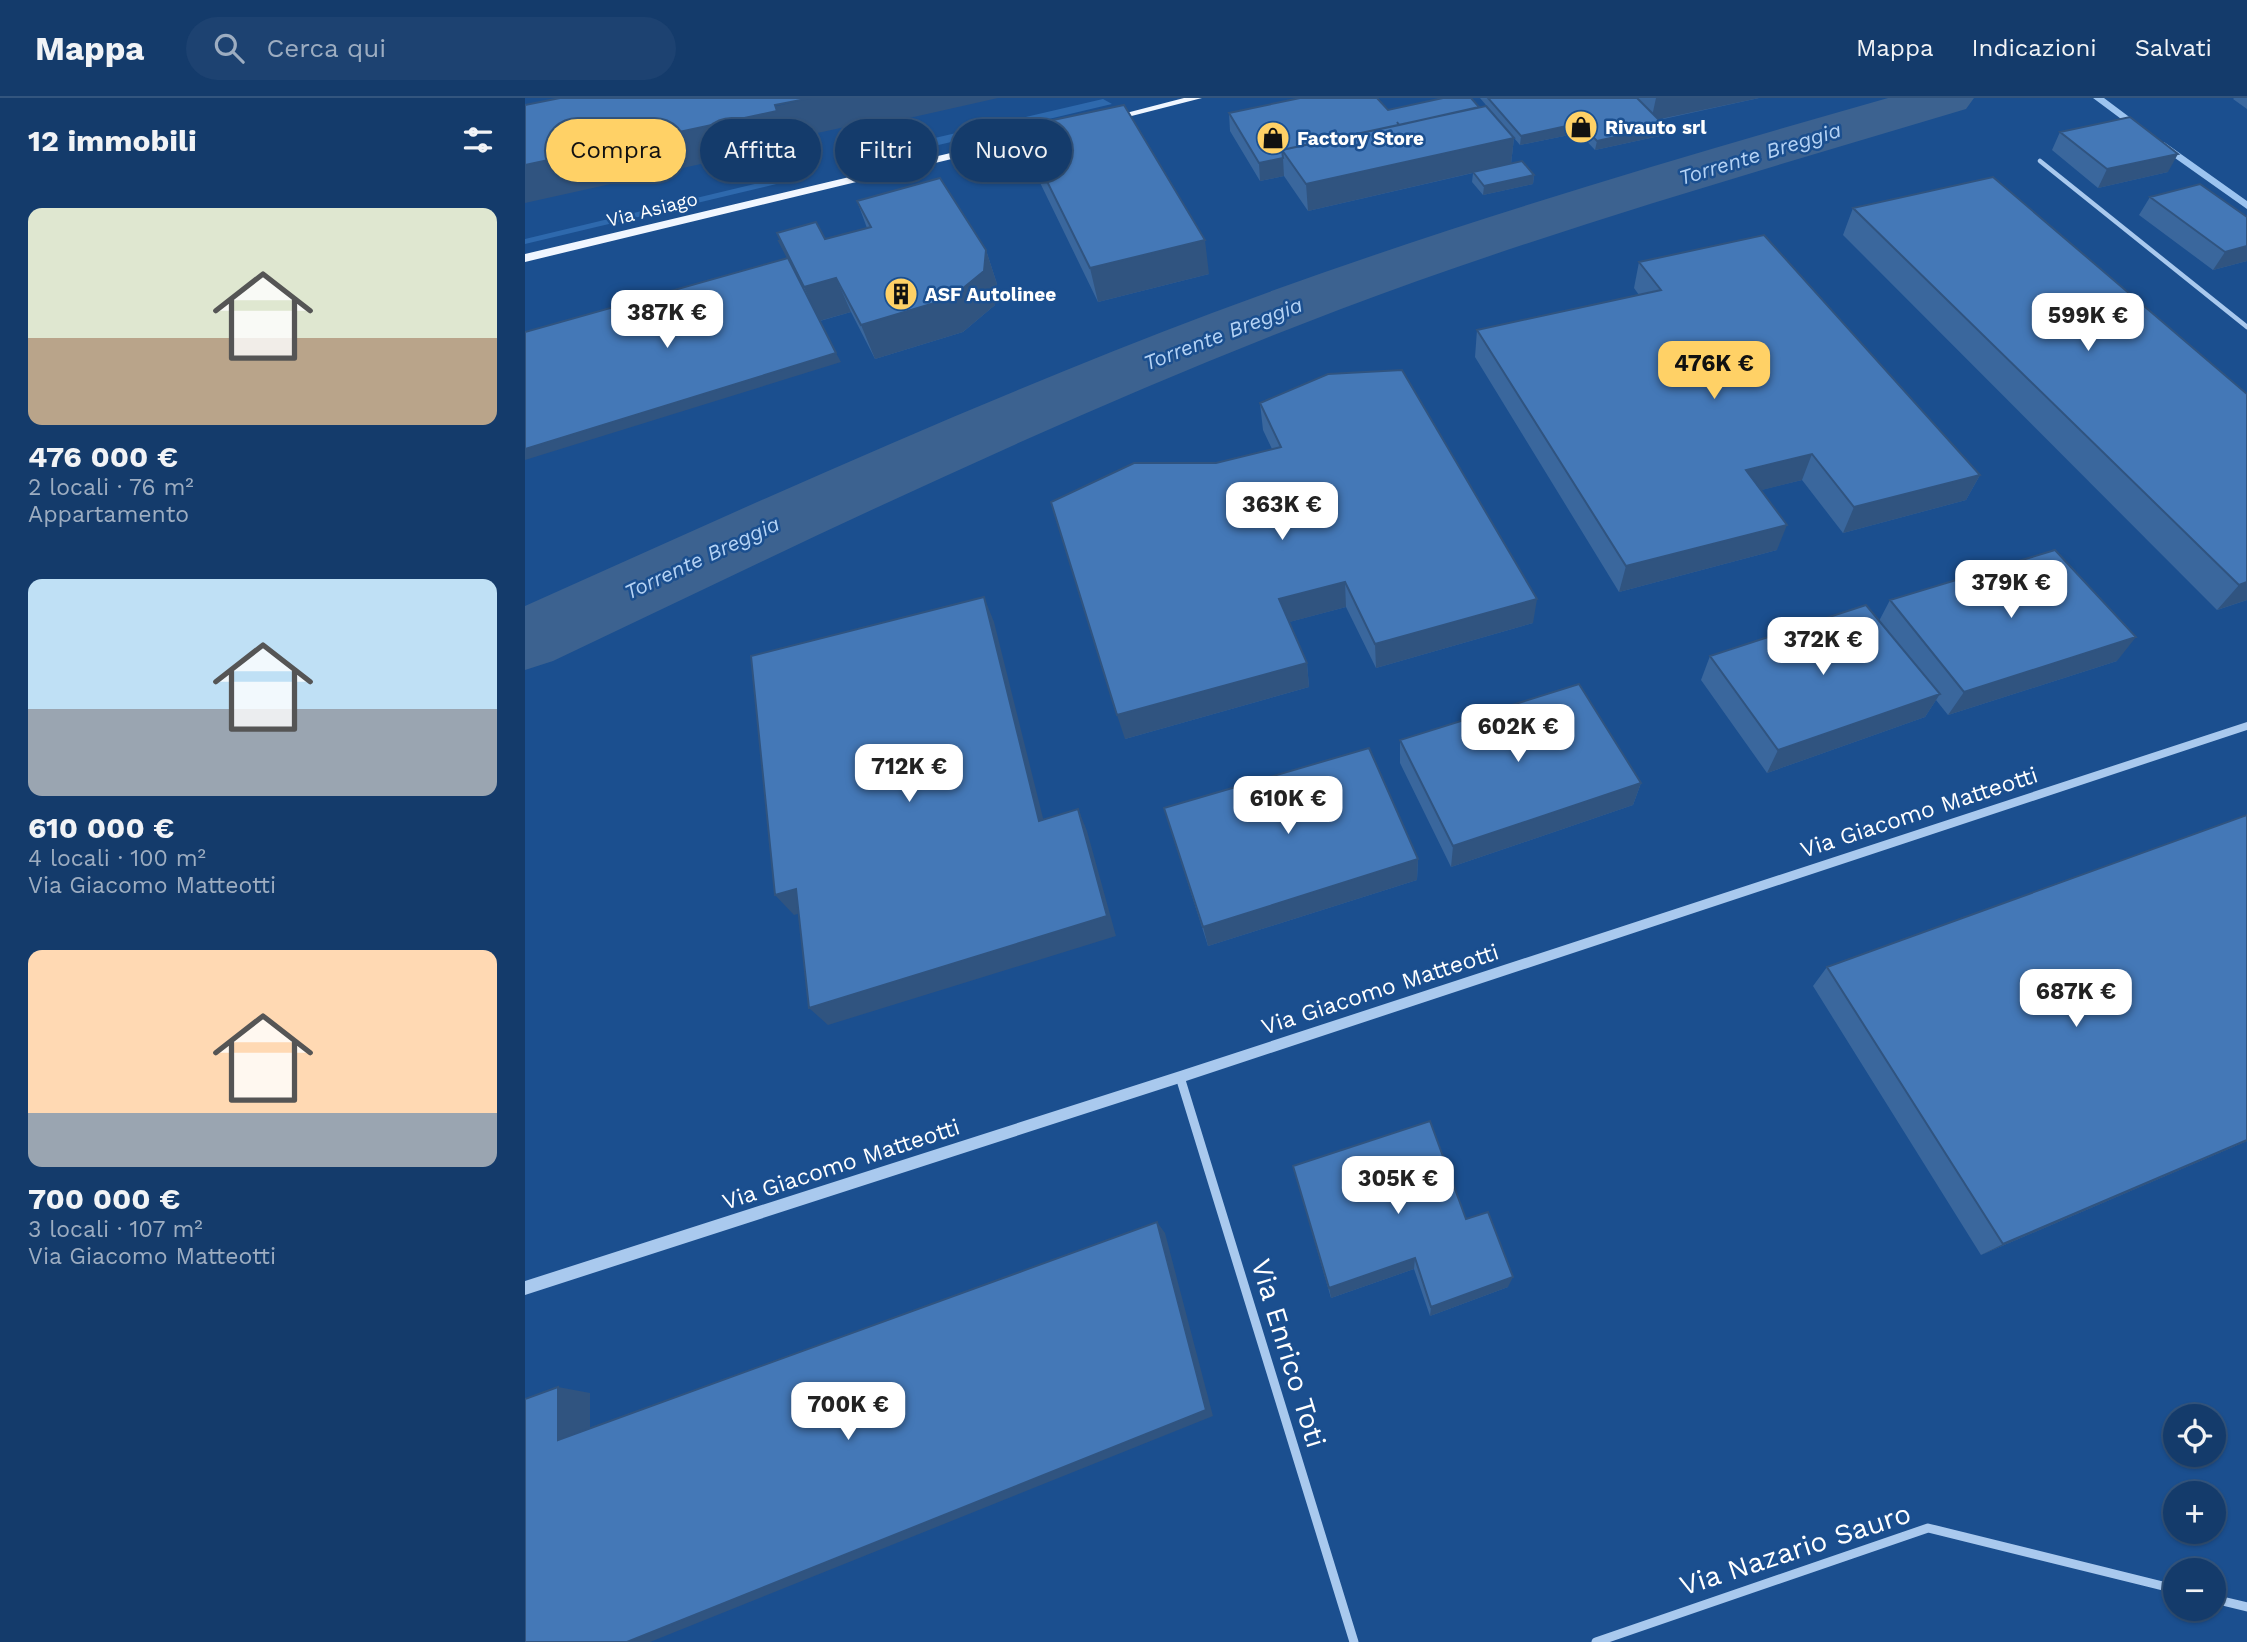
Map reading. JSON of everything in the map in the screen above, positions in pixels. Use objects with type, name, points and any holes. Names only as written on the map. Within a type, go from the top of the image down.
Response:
[{"type":"main road","points":[[1094,122],[1197,98]]},
{"type":"main road","name":"Via Asiago","points":[[525,258],[951,156]]},
{"type":"street","points":[[2040,160],[2247,327]]},
{"type":"street","name":"Via Giacomo Matteotti","points":[[525,1288],[1180,1077],[2247,726]]},
{"type":"street","name":"Via Enrico Toti","points":[[1180,1077],[1354,1642]]},
{"type":"street","name":"Via Nazario Sauro","points":[[1596,1642],[1928,1528],[2163,1586]]},
{"type":"street","points":[[2226,1602],[2247,1607]]},
{"type":"shaded area","points":[[1103,99],[1112,104],[1048,119],[1017,119]]},
{"type":"shaded area","points":[[951,134],[951,142],[937,145],[937,137]]},
{"type":"shaded area","points":[[763,182],[785,182],[525,244],[525,239]]},
{"type":"building","points":[[560,98],[811,98],[775,105],[777,111],[740,119],[700,119],[700,128],[686,130],[686,119],[546,119],[546,160],[525,165],[525,105]]},
{"type":"building","points":[[1300,98],[1377,98],[1388,110],[1443,98],[1471,98],[1479,107],[1282,150],[1283,158],[1259,163],[1229,113]]},
{"type":"building","name":"Rivauto srl","points":[[1488,98],[1637,98],[1665,126],[1597,141],[1580,123],[1521,136]]},
{"type":"building","points":[[1124,105],[1205,240],[1090,268],[1047,182],[1072,182],[1072,119],[1058,119]]},
{"type":"building","points":[[1486,106],[1514,138],[1306,184],[1282,150]]},
{"type":"building","points":[[2130,117],[2178,154],[2107,169],[2060,132]]},
{"type":"building","points":[[1522,161],[1534,175],[1484,186],[1473,172]]},
{"type":"building","points":[[1993,177],[2247,394],[2247,582],[2239,585],[1853,208]]},
{"type":"building","name":"ASF Autolinee","points":[[940,178],[986,250],[984,271],[951,298],[861,325],[836,278],[804,287],[777,233],[816,222],[825,239],[871,227],[857,201],[926,182],[937,182]]},
{"type":"building","points":[[2200,184],[2247,217],[2247,246],[2225,252],[2150,197]]},
{"type":"building","points":[[1764,235],[1980,475],[1854,507],[1812,454],[1746,470],[1787,525],[1626,566],[1477,330],[1661,290],[1639,262]]},
{"type":"building","points":[[788,258],[836,353],[525,449],[525,332]]},
{"type":"building","points":[[1402,370],[1537,599],[1375,644],[1345,582],[1279,599],[1307,663],[1117,715],[1051,502],[1134,463],[1216,463],[1281,447],[1260,403],[1328,374]]},
{"type":"building","points":[[2055,550],[2136,637],[1964,692],[1890,600]]},
{"type":"building","points":[[984,597],[1039,821],[1078,809],[1107,916],[809,1008],[796,889],[775,895],[751,656]]},
{"type":"building","points":[[1866,605],[1940,694],[1778,750],[1710,656]]},
{"type":"building","points":[[1579,684],[1641,783],[1453,846],[1400,740]]},
{"type":"building","points":[[1369,748],[1418,859],[1203,927],[1164,808]]},
{"type":"building","points":[[2247,815],[2247,1140],[2003,1244],[1827,967]]},
{"type":"building","points":[[1430,1121],[1466,1219],[1488,1212],[1513,1277],[1431,1307],[1415,1258],[1329,1288],[1293,1166]]},
{"type":"building","points":[[1157,1222],[1206,1410],[627,1642],[525,1642],[525,1399],[558,1387],[558,1440]]},
{"type":"waterway","name":"Torrente Breggia","points":[[525,640],[965,439],[1233,328],[1498,234],[1947,98]]},
{"type":"waterway","points":[[2098,98],[2143,131]]},
{"type":"waterway","points":[[2161,144],[2247,206]]},
{"type":"place","name":"Rivauto srl","points":[[1581,127]]},
{"type":"place","name":"Factory Store","points":[[1273,138]]},
{"type":"place","name":"ASF Autolinee","points":[[901,294]]}]
